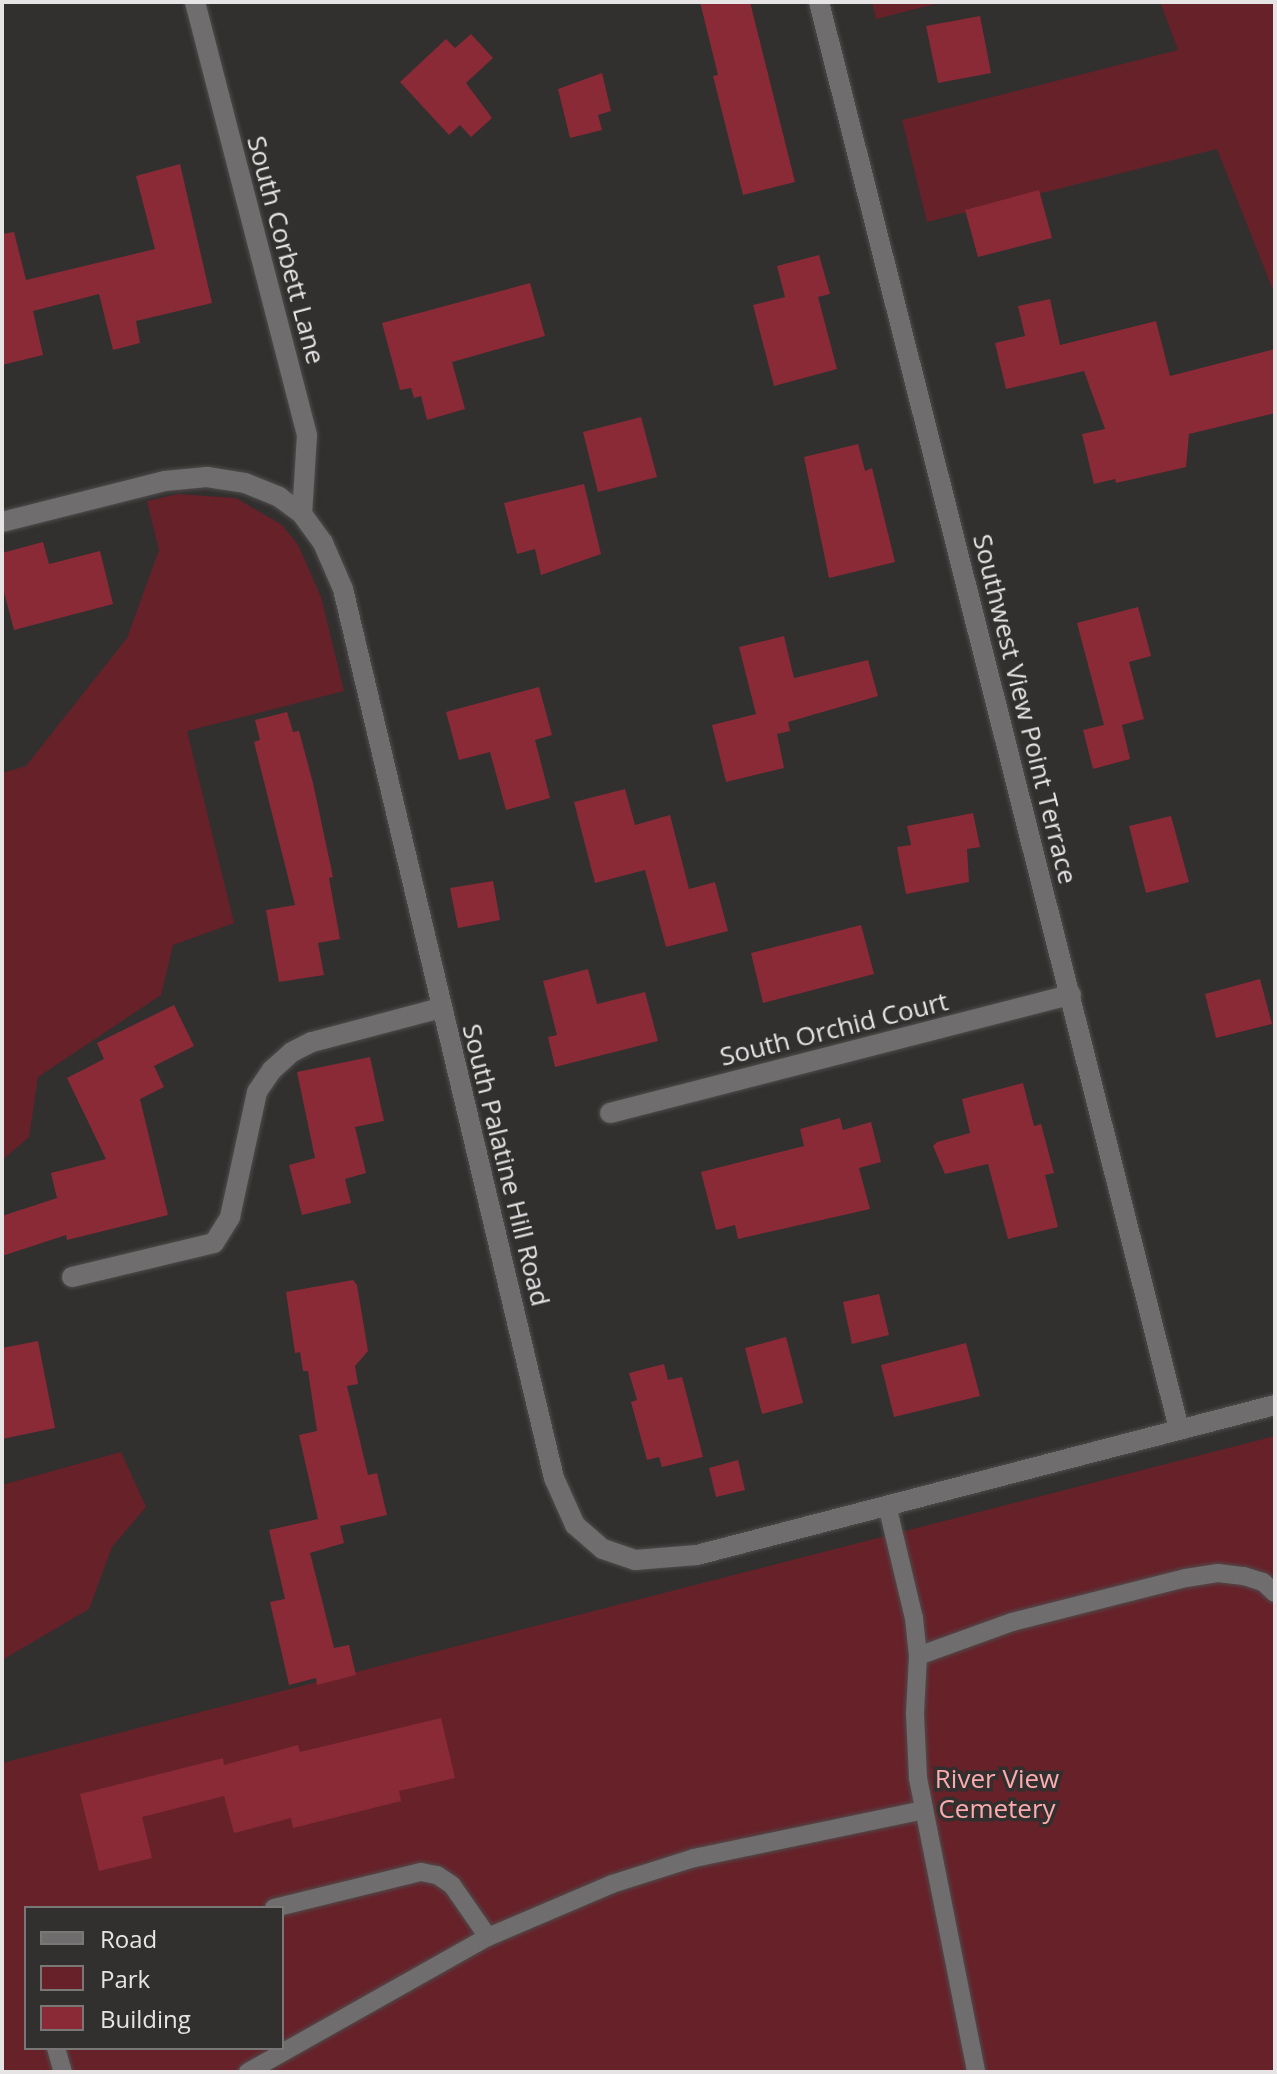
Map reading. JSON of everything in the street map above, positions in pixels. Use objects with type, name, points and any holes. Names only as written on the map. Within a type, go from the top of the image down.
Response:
[{"type":"street","name":"South Corbett Lane","points":[[195,2],[307,435],[302,514]]},
{"type":"street","name":"Southwest View Point Terrace","points":[[819,2],[1179,1429]]},
{"type":"street","name":"South Palatine Hill Road","points":[[2,522],[165,481],[207,477],[262,489],[302,514],[329,554],[343,589],[554,1478],[575,1525],[603,1549],[618,1556],[674,1559],[1275,1405]]},
{"type":"street","name":"South Orchid Court","points":[[610,1113],[1071,995]]},
{"type":"street","points":[[72,1277],[214,1243],[230,1217],[257,1092],[272,1070],[292,1052],[312,1042],[441,1008]]},
{"type":"lane","points":[[887,1505],[914,1618],[918,1656],[916,1749],[924,1810],[976,2072]]},
{"type":"lane","points":[[918,1656],[1012,1622],[1186,1578],[1218,1573],[1244,1576],[1263,1582],[1275,1593]]},
{"type":"lane","points":[[248,2072],[488,1937],[612,1884],[694,1858],[924,1810]]},
{"type":"lane","points":[[282,1906],[421,1872],[437,1875],[452,1885],[488,1937]]},
{"type":"lane","points":[[57,2050],[63,2072]]},
{"type":"green space","points":[[872,2],[943,2],[876,19]]},
{"type":"green space","points":[[1160,2],[1275,2],[1275,295],[1217,149],[927,222],[902,120],[1178,50]]},
{"type":"green space","points":[[178,494],[236,498],[282,525],[298,545],[321,597],[344,691],[187,731],[234,923],[173,945],[161,995],[38,1077],[29,1137],[2,1160],[2,773],[26,766],[127,638],[159,550],[147,501]]},
{"type":"green space","name":"River View Cemetery","points":[[1275,1436],[1275,2072],[2,2072],[2,1763]]},
{"type":"green space","points":[[121,1452],[146,1507],[112,1547],[89,1609],[2,1660],[2,1485]]},
{"type":"building","points":[[700,2],[750,2],[795,182],[743,195],[713,76],[718,75]]},
{"type":"building","points":[[980,16],[991,73],[938,83],[926,26]]},
{"type":"building","points":[[471,34],[493,58],[466,83],[492,118],[471,137],[460,125],[449,135],[400,82],[446,39],[455,48]]},
{"type":"building","points":[[602,73],[611,111],[598,115],[602,130],[570,138],[558,89]]},
{"type":"building","points":[[180,164],[212,303],[136,321],[140,343],[113,350],[99,294],[33,311],[43,355],[2,365],[2,234],[14,232],[26,280],[155,249],[136,176]]},
{"type":"building","points":[[1039,190],[1052,238],[978,257],[965,210]]},
{"type":"building","points":[[819,255],[830,294],[818,297],[837,369],[774,386],[753,305],[785,297],[777,266]]},
{"type":"building","points":[[530,283],[545,336],[452,362],[465,409],[427,420],[421,396],[414,398],[411,388],[400,390],[382,323]]},
{"type":"building","points":[[1050,299],[1060,345],[1156,321],[1170,376],[1275,349],[1275,413],[1189,434],[1186,467],[1116,483],[1115,479],[1094,484],[1082,434],[1105,429],[1084,371],[1006,389],[995,343],[1025,336],[1018,306]]},
{"type":"building","points":[[641,417],[657,477],[598,492],[583,432]]},
{"type":"building","points":[[858,444],[865,471],[872,468],[895,562],[829,578],[804,457]]},
{"type":"building","points":[[584,484],[601,554],[541,575],[535,549],[517,554],[504,503]]},
{"type":"building","points":[[43,542],[49,564],[100,551],[113,604],[14,630],[2,585],[2,553]]},
{"type":"building","points":[[1138,607],[1151,656],[1129,662],[1144,719],[1122,725],[1130,759],[1093,769],[1083,730],[1104,725],[1077,623]]},
{"type":"building","points":[[784,636],[794,678],[868,660],[878,696],[788,722],[790,731],[777,734],[784,768],[726,782],[712,725],[756,714],[739,647]]},
{"type":"building","points":[[539,687],[552,735],[535,740],[550,798],[506,810],[490,752],[459,760],[446,712]]},
{"type":"building","points":[[287,712],[293,732],[299,731],[313,783],[333,877],[329,878],[340,939],[318,943],[324,975],[279,982],[266,910],[295,905],[254,742],[260,740],[255,720]]},
{"type":"building","points":[[625,789],[635,825],[670,815],[689,889],[715,882],[728,931],[666,947],[645,870],[595,883],[574,802]]},
{"type":"building","points":[[973,813],[980,847],[967,849],[969,882],[906,894],[897,847],[911,845],[907,826]]},
{"type":"building","points":[[1171,816],[1189,882],[1146,893],[1129,826]]},
{"type":"building","points":[[493,881],[500,920],[458,928],[450,888]]},
{"type":"building","points":[[861,925],[874,974],[763,1003],[751,953]]},
{"type":"building","points":[[588,969],[597,1004],[645,992],[658,1041],[555,1067],[548,1037],[557,1035],[543,981]]},
{"type":"building","points":[[1260,979],[1272,1024],[1216,1038],[1205,994]]},
{"type":"building","points":[[174,1005],[194,1046],[154,1066],[164,1087],[140,1099],[168,1215],[67,1240],[66,1235],[2,1256],[2,1216],[57,1198],[51,1173],[106,1159],[67,1078],[104,1059],[97,1043]]},
{"type":"building","points":[[370,1057],[384,1121],[355,1127],[366,1173],[345,1179],[351,1203],[302,1215],[289,1165],[315,1158],[297,1072]]},
{"type":"building","points":[[1023,1083],[1034,1126],[1041,1124],[1054,1173],[1045,1175],[1058,1227],[1008,1239],[988,1164],[945,1174],[933,1146],[937,1142],[970,1133],[962,1099]]},
{"type":"building","points":[[840,1118],[843,1130],[871,1122],[881,1162],[859,1168],[870,1209],[738,1239],[735,1225],[716,1230],[701,1172],[804,1146],[800,1129]]},
{"type":"building","points":[[353,1280],[357,1285],[368,1351],[355,1366],[358,1384],[347,1386],[368,1475],[377,1473],[387,1515],[340,1526],[344,1543],[310,1553],[334,1648],[349,1645],[356,1675],[317,1685],[316,1678],[289,1685],[270,1602],[285,1599],[269,1530],[318,1519],[299,1435],[317,1431],[308,1371],[303,1371],[300,1352],[295,1353],[286,1292]]},
{"type":"building","points":[[879,1294],[889,1335],[852,1344],[843,1302]]},
{"type":"building","points":[[786,1337],[803,1403],[762,1414],[745,1348]]},
{"type":"building","points":[[38,1341],[55,1428],[2,1439],[2,1348]]},
{"type":"building","points":[[966,1343],[980,1396],[894,1417],[881,1365]]},
{"type":"building","points":[[664,1364],[668,1380],[682,1377],[703,1457],[662,1467],[659,1457],[647,1460],[631,1402],[637,1400],[629,1373]]},
{"type":"building","points":[[738,1460],[745,1490],[716,1497],[709,1468]]},
{"type":"building","points":[[441,1718],[455,1778],[399,1791],[401,1801],[293,1828],[291,1818],[234,1833],[224,1796],[142,1817],[152,1858],[99,1871],[80,1794],[223,1758],[224,1765],[298,1745],[300,1752]]}]
